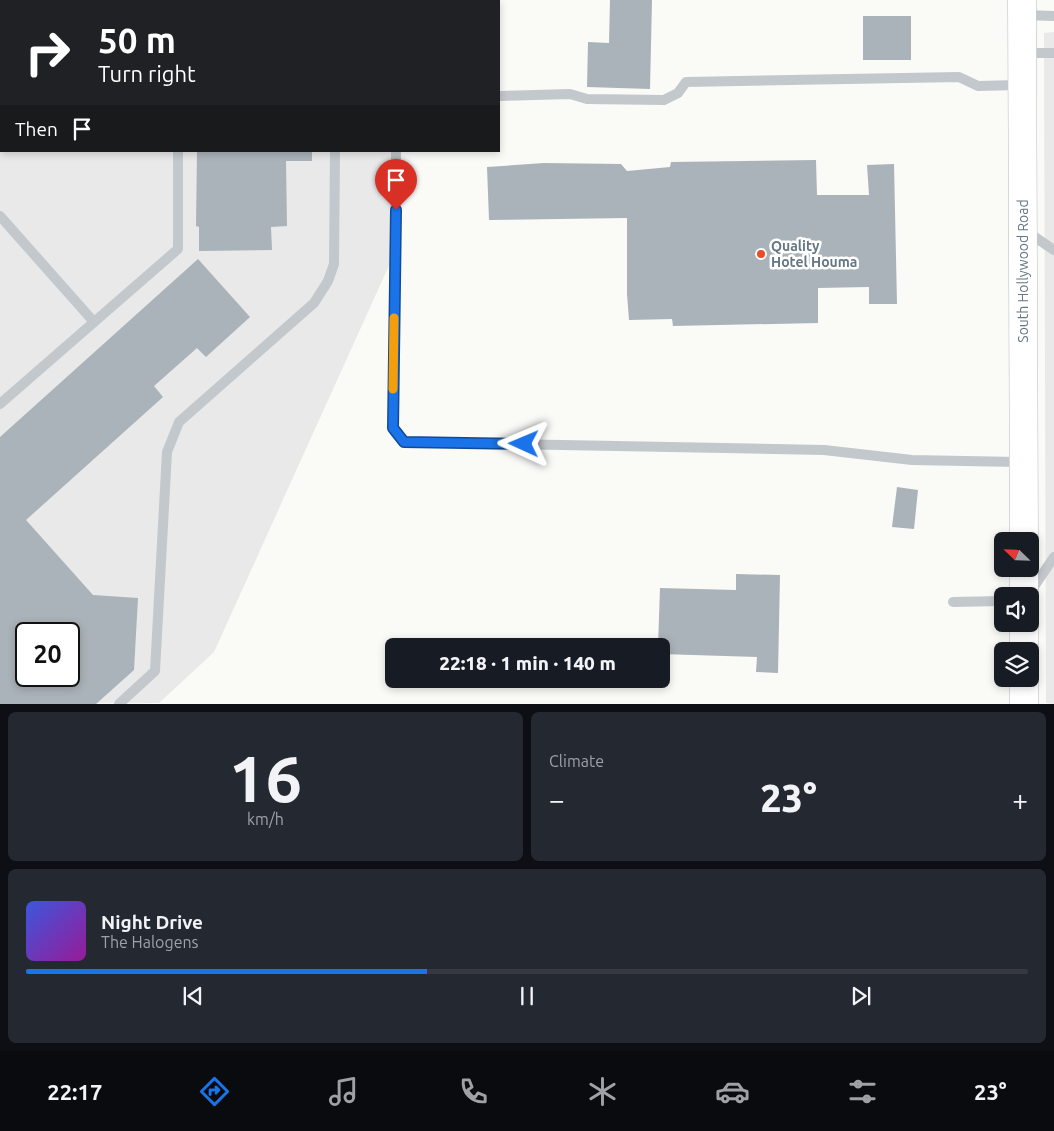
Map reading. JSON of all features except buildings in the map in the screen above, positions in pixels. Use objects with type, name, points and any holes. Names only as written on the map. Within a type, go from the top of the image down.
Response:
[{"type":"main road","name":"South Hollywood Road","points":[[1022,8],[1024,532]]},
{"type":"main road","points":[[1024,687],[1024,704]]},
{"type":"lane","points":[[1022,8],[1054,16]]},
{"type":"lane","points":[[1022,53],[1054,53]]},
{"type":"lane","points":[[500,96],[570,94],[587,99],[664,100],[678,93],[686,82],[696,81],[958,76],[978,86],[1022,85]]},
{"type":"lane","points":[[0,404],[178,249],[178,152]]},
{"type":"lane","points":[[119,704],[155,671],[167,452],[178,422],[314,303],[328,281],[335,254],[335,152]]},
{"type":"lane","points":[[396,152],[393,428],[404,442],[824,450],[912,460],[1024,462]]},
{"type":"lane","points":[[0,216],[94,322]]},
{"type":"lane","points":[[1023,230],[1054,250]]},
{"type":"lane","points":[[1032,587],[1054,557]]},
{"type":"lane","points":[[953,602],[994,602]]},
{"type":"shaded area","points":[[1054,32],[1054,704],[1046,703],[1044,33]]},
{"type":"shaded area","points":[[0,152],[391,152],[396,250],[214,652],[159,703],[0,704]]},
{"type":"slow traffic","points":[[393,389],[394,318]]},
{"type":"place","name":"Quality Hotel Houma","points":[[761,254]]},
{"type":"route","points":[[396,210],[393,428],[404,442],[524,444]]}]
